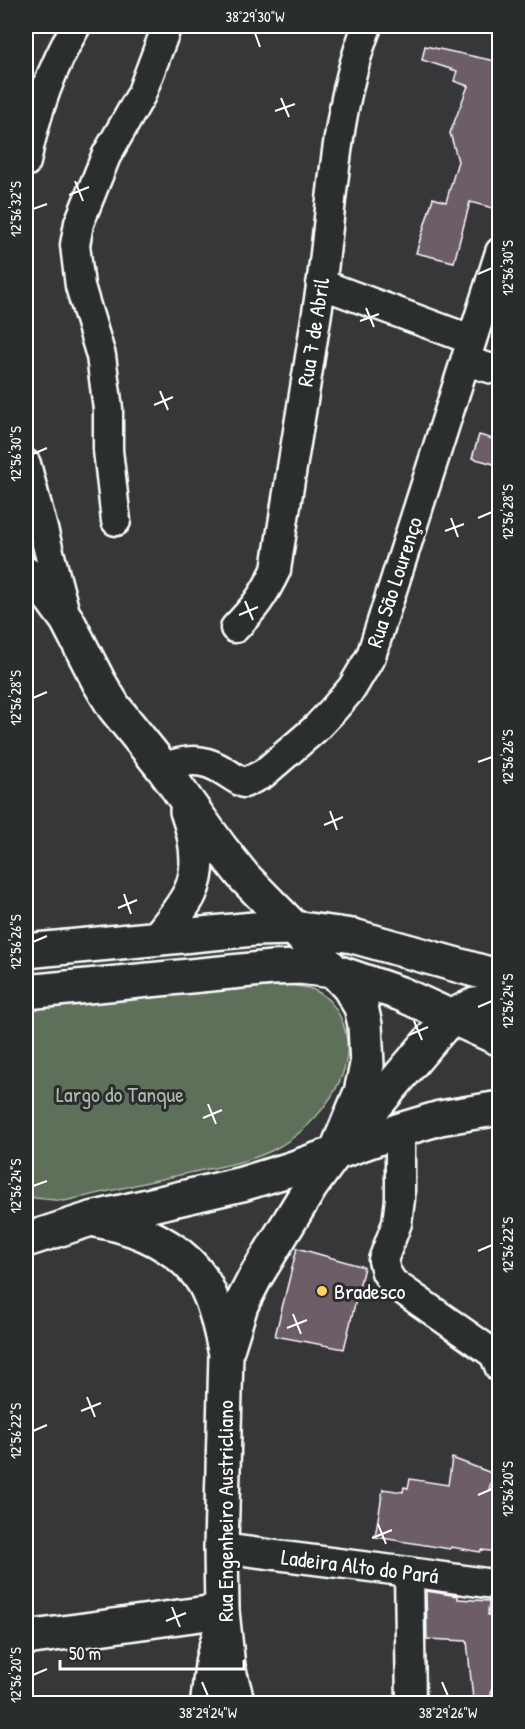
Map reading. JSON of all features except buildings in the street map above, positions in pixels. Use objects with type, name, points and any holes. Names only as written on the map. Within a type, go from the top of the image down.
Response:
[{"type":"main road","points":[[26,574],[44,589],[67,620],[114,707],[172,780],[220,847],[244,877],[349,987],[360,1007],[365,1025],[367,1065],[361,1092],[336,1152]]},
{"type":"main road","points":[[158,938],[178,913],[195,881],[194,834],[172,780]]},
{"type":"main road","points":[[195,881],[207,872],[216,869],[244,877]]},
{"type":"main road","points":[[26,951],[254,929],[294,928],[353,936],[500,977]]},
{"type":"main road","points":[[26,992],[300,967],[334,971],[401,994],[500,1040]]},
{"type":"main road","points":[[336,1152],[451,1017],[474,1005],[500,1001]]},
{"type":"main road","points":[[26,1240],[91,1219],[242,1184],[400,1130],[440,1119],[500,1108]]},
{"type":"main road","name":"Rua Engenheiro Austricliano","points":[[238,1704],[228,1667],[222,1611],[221,1548],[226,1353],[241,1305],[256,1276],[311,1186],[336,1152]]},
{"type":"main road","points":[[26,1217],[60,1221],[91,1219]]},
{"type":"main road","name":"Rua Engenheiro Austricliano","points":[[91,1219],[122,1226],[150,1237],[175,1252],[193,1267],[204,1283],[213,1304],[226,1353]]},
{"type":"main road","points":[[26,1638],[222,1611]]},
{"type":"street","points":[[26,162],[32,129],[63,48],[76,26]]},
{"type":"street","points":[[116,521],[108,450],[108,409],[101,357],[80,286],[75,245],[79,223],[105,156],[141,95],[167,26]]},
{"type":"street","name":"Rua 7 de Abril","points":[[235,628],[255,608],[276,570],[321,284],[335,155],[345,101],[360,42],[367,26]]},
{"type":"street","name":"Rua São Lourenço","points":[[172,780],[179,762],[194,761],[211,764],[244,783],[254,780],[315,729],[352,687],[371,656],[468,351],[494,289],[500,252]]},
{"type":"street","points":[[321,284],[468,351],[500,371]]},
{"type":"street","points":[[26,464],[67,620]]},
{"type":"street","points":[[400,1130],[400,1199],[397,1223],[383,1260],[386,1272],[393,1283],[498,1356]]},
{"type":"street","name":"Ladeira Alto do Pará","points":[[221,1548],[500,1585]]},
{"type":"street","points":[[409,1572],[411,1704]]},
{"type":"street","points":[[205,1704],[210,1660],[222,1611]]},
{"type":"green space","name":"Largo do Tanque","points":[[288,985],[308,988],[324,996],[338,1013],[346,1034],[347,1052],[344,1069],[337,1086],[328,1102],[302,1130],[273,1150],[232,1164],[64,1201],[26,1195],[26,1009]]},
{"type":"place","name":"Bradesco","points":[[322,1291]]}]
